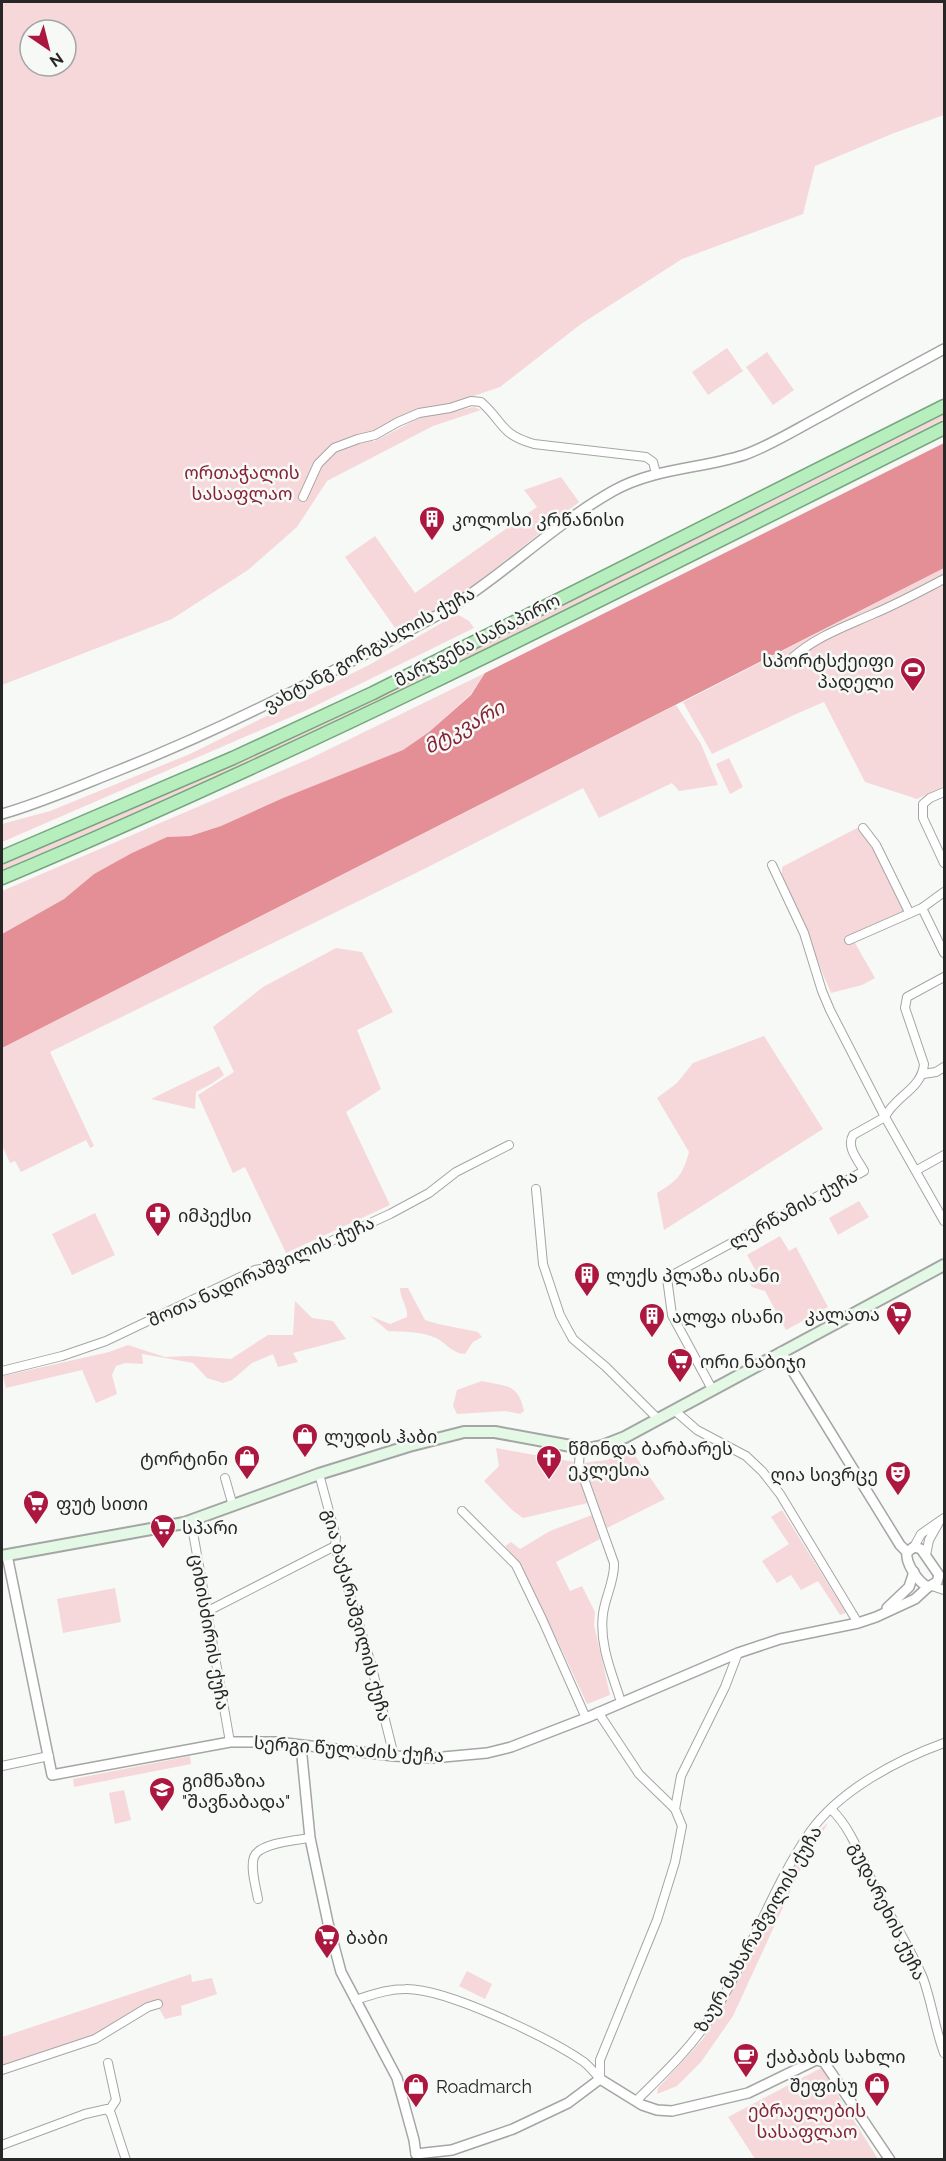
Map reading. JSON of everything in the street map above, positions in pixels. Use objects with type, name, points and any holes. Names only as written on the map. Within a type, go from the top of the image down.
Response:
[{"type":"highway","name":"მარჯვენა სანაპირო","points":[[2,857],[232,758],[373,693],[945,406]]},
{"type":"highway","name":"მარჯვენა სანაპირო","points":[[2,878],[251,769],[434,682],[945,428]]},
{"type":"main road","points":[[4,1556],[149,1531],[191,1521],[319,1474],[409,1446],[464,1432],[495,1432],[580,1448],[602,1446],[626,1437],[945,1265]]},
{"type":"street","name":"ვახტანგ გორგასლის ქუჩა","points":[[2,814],[160,754],[278,701],[470,596],[557,528],[599,500],[634,481],[656,473],[702,465],[744,454],[788,434],[945,349]]},
{"type":"street","points":[[303,497],[318,464],[334,448],[358,438],[375,435],[419,413],[450,408],[471,401],[481,402],[502,428],[518,439],[534,444],[646,457],[653,462],[656,473]]},
{"type":"street","points":[[791,659],[824,635],[945,579]]},
{"type":"street","points":[[945,792],[930,798],[923,804],[923,818],[945,864]]},
{"type":"street","points":[[863,828],[876,845],[909,912]]},
{"type":"street","points":[[772,865],[804,933],[822,992],[830,1010],[885,1117],[945,1221]]},
{"type":"street","points":[[849,940],[922,908],[945,892]]},
{"type":"street","points":[[922,908],[945,953]]},
{"type":"street","points":[[885,1117],[889,1109],[923,1074],[924,1064],[905,1002],[906,997],[945,977]]},
{"type":"street","points":[[923,1074],[936,1072],[945,1067]]},
{"type":"street","name":"ლერწამის ქუჩა","points":[[712,1389],[672,1315],[668,1278],[864,1171],[850,1145],[850,1140],[853,1135],[885,1117]]},
{"type":"street","name":"შოთა ნადირაშვილის ქუჩა","points":[[2,1371],[62,1356],[106,1341],[255,1270],[277,1266],[390,1214],[429,1193],[456,1172],[509,1145]]},
{"type":"street","points":[[917,1170],[945,1155]]},
{"type":"street","points":[[536,1189],[543,1264],[560,1315],[573,1339],[606,1366],[658,1419]]},
{"type":"street","points":[[781,1352],[900,1545],[910,1549],[921,1549],[942,1577],[930,1586]]},
{"type":"street","points":[[674,1410],[697,1430],[746,1456],[762,1471],[780,1494],[858,1623]]},
{"type":"street","points":[[580,1448],[579,1465],[614,1563],[601,1635],[621,1702]]},
{"type":"street","name":"გია ბაქარაშვილის ქუჩა","points":[[319,1474],[336,1537],[335,1546],[371,1664],[394,1756]]},
{"type":"street","points":[[225,1478],[233,1506]]},
{"type":"street","points":[[462,1511],[516,1565],[586,1718]]},
{"type":"street","points":[[942,1520],[921,1534],[906,1559],[924,1585],[945,1590]]},
{"type":"street","points":[[926,1555],[929,1540],[942,1520]]},
{"type":"street","name":"ციხისძირის ქუჩა","points":[[191,1521],[230,1742]]},
{"type":"street","points":[[206,1612],[335,1546]]},
{"type":"street","points":[[2,1766],[49,1756],[4,1556]]},
{"type":"street","name":"სერგი წულაძის ქუჩა","points":[[876,1617],[904,1594],[912,1582],[914,1572]]},
{"type":"street","name":"სერგი წულაძის ქუჩა","points":[[49,1756],[52,1775],[230,1742],[256,1741],[432,1758],[487,1753],[510,1747],[586,1718],[738,1653],[780,1639],[858,1623],[876,1617],[915,1599],[930,1586]]},
{"type":"street","points":[[675,1809],[681,1776],[725,1687],[738,1653]]},
{"type":"street","points":[[598,1712],[639,1774],[675,1809],[682,1826],[675,1862],[657,1920],[600,2060],[600,2079]]},
{"type":"street","name":"ზაურ მახარაშვილის ქუჩა","points":[[636,2101],[686,2051],[709,2020],[810,1833],[831,1809],[861,1786],[898,1762],[945,1743]]},
{"type":"street","points":[[301,1746],[310,1838],[341,1972],[397,2078],[414,2140],[413,2157],[452,2150],[513,2129],[568,2103],[600,2079]]},
{"type":"street","name":"გუდარეხის ქუჩა","points":[[831,1809],[846,1827],[877,1892],[916,1962],[924,1981],[945,2054]]},
{"type":"street","points":[[258,1899],[253,1865],[254,1856],[259,1850],[310,1838]]},
{"type":"street","points":[[355,2000],[384,1991],[407,1989],[453,2000],[522,2028],[585,2063],[600,2079],[636,2101],[657,2110],[672,2111],[748,2092],[816,2060],[824,2062],[890,2160]]},
{"type":"street","points":[[2,2070],[95,2039],[139,2012],[158,2004]]},
{"type":"street","points":[[95,2039],[101,2049]]},
{"type":"street","points":[[108,2063],[116,2100],[109,2110]]},
{"type":"street","points":[[2,2145],[85,2114],[109,2110]]},
{"type":"street","points":[[109,2110],[126,2160]]},
{"type":"green space","name":"ორთაჭალის სასაფლაო","points":[[2,2],[944,2],[944,115],[815,166],[803,214],[682,259],[581,324],[500,387],[450,404],[420,410],[375,432],[373,442],[421,417],[474,407],[481,410],[433,426],[327,481],[297,527],[248,570],[172,619],[2,685]]},
{"type":"green space","points":[[727,348],[743,371],[708,395],[692,372]]},
{"type":"green space","points":[[767,352],[794,390],[773,405],[746,367]]},
{"type":"green space","points":[[944,414],[944,419],[437,676],[245,765],[2,870],[2,865],[243,761],[434,670]]},
{"type":"green space","points":[[561,477],[579,502],[463,594],[428,614],[395,628],[345,557],[375,536],[415,593],[537,507],[524,490]]},
{"type":"green space","points":[[944,568],[944,786],[917,799],[865,782],[824,702],[712,754],[683,702]]},
{"type":"green space","points":[[457,614],[469,621],[474,628],[307,710],[2,842],[2,824],[50,811],[190,754],[369,665]]},
{"type":"green space","points":[[485,673],[471,694],[429,732],[403,750],[283,798],[221,826],[190,836],[167,837],[94,874],[64,899],[2,934],[2,891],[309,759]]},
{"type":"green space","points":[[676,705],[701,744],[718,785],[679,791],[672,783],[599,818],[583,788],[424,869],[50,1052],[94,1146],[90,1148],[86,1140],[21,1172],[15,1161],[10,1163],[2,1145],[2,1048]]},
{"type":"green space","points":[[729,758],[743,787],[730,794],[716,764]]},
{"type":"green space","points":[[859,827],[878,858],[904,912],[851,936],[875,978],[862,985],[831,993],[782,878],[782,867]]},
{"type":"green space","points":[[336,948],[362,952],[393,1012],[357,1030],[381,1089],[346,1112],[390,1205],[286,1253],[245,1167],[233,1173],[198,1095],[234,1072],[213,1027],[263,987]]},
{"type":"green space","points":[[764,1036],[823,1129],[664,1230],[657,1193],[678,1177],[689,1152],[657,1098],[677,1083],[693,1063]]},
{"type":"green space","points":[[219,1066],[224,1075],[196,1092],[195,1109],[151,1099]]},
{"type":"green space","points":[[859,1201],[869,1217],[838,1235],[829,1218]]},
{"type":"green space","points":[[95,1213],[115,1255],[72,1275],[52,1234]]},
{"type":"green space","points":[[780,1236],[789,1251],[796,1247],[828,1307],[786,1330],[765,1291],[752,1287],[747,1279],[762,1271],[761,1268],[756,1271],[747,1255]]},
{"type":"green space","points":[[400,1288],[408,1288],[425,1320],[478,1332],[482,1337],[473,1342],[465,1354],[424,1334],[388,1331],[370,1316],[390,1324],[407,1317]]},
{"type":"green space","points":[[295,1301],[312,1318],[333,1321],[346,1339],[293,1353],[298,1362],[278,1367],[273,1354],[252,1363],[232,1380],[223,1383],[207,1378],[193,1363],[142,1354],[143,1364],[125,1363],[116,1366],[112,1375],[117,1394],[96,1403],[82,1370],[6,1388],[3,1376],[109,1352],[128,1345],[165,1357],[231,1359],[268,1335],[293,1335]]},
{"type":"green space","points":[[482,1381],[505,1386],[515,1391],[524,1411],[520,1414],[505,1411],[457,1414],[453,1406],[457,1390]]},
{"type":"green space","points":[[496,1448],[574,1462],[588,1503],[523,1518],[484,1481],[499,1466]]},
{"type":"green space","points":[[631,1450],[665,1499],[607,1528],[583,1463],[607,1460]]},
{"type":"green space","points":[[782,1510],[846,1613],[840,1615],[818,1581],[801,1590],[791,1575],[777,1583],[762,1561],[789,1544],[771,1517]]},
{"type":"green space","points":[[592,1515],[600,1539],[556,1562],[570,1591],[582,1586],[595,1612],[594,1625],[610,1695],[587,1704],[527,1580],[505,1546],[511,1542],[520,1549],[550,1531]]},
{"type":"green space","points":[[115,1588],[121,1622],[63,1633],[57,1599]]},
{"type":"green space","points":[[190,1756],[191,1764],[74,1787],[73,1779]]},
{"type":"green space","points":[[124,1790],[131,1820],[115,1824],[109,1793]]},
{"type":"green space","points":[[828,1823],[801,1868],[733,2016],[701,2062],[677,2086],[657,2094],[658,2088],[703,2039],[736,1984],[792,1870],[816,1833]]},
{"type":"green space","points":[[467,1971],[492,1984],[485,1999],[459,1986]]},
{"type":"green space","points":[[191,1974],[192,1982],[212,1978],[217,1994],[181,2006],[182,2015],[165,2019],[156,2003],[142,2006],[96,2034],[2,2066],[2,2037]]},
{"type":"green space","name":"ებრაელების სასაფლაო","points":[[821,2068],[878,2159],[755,2159],[728,2117]]},
{"type":"water","name":"მტკვარი","points":[[944,443],[944,568],[2,1048],[2,934],[64,899],[94,874],[167,837],[190,836],[221,826],[283,798],[403,750],[429,732],[471,695],[485,673]]},
{"type":"place","name":"კოლოსი კრწანისი","points":[[432,542]]},
{"type":"place","name":"სპორტსქეიფი პადელი","points":[[913,693]]},
{"type":"place","name":"იმპექსი","points":[[158,1238]]},
{"type":"place","name":"ლუქს პლაზა ისანი","points":[[587,1298]]},
{"type":"place","name":"კალათა","points":[[899,1337]]},
{"type":"place","name":"ალფა ისანი","points":[[652,1339]]},
{"type":"place","name":"ორი ნაბიჯი","points":[[680,1384]]},
{"type":"place","name":"ლუდის ჰაბი","points":[[305,1459]]},
{"type":"place","name":"ტორტინი","points":[[247,1481]]},
{"type":"place","name":"წმინდა ბარბარეს ეკლესია","points":[[549,1481]]},
{"type":"place","name":"ღია სივრცე","points":[[898,1497]]},
{"type":"place","name":"ფუტ სითი","points":[[36,1526]]},
{"type":"place","name":"სპარი","points":[[163,1550]]},
{"type":"place","name":"გიმნაზია \"შავნაბადა\"","points":[[162,1813]]},
{"type":"place","name":"ბაბი","points":[[327,1960]]},
{"type":"place","name":"ქაბაბის სახლი","points":[[746,2079]]},
{"type":"place","name":"შეფისუ","points":[[877,2108]]},
{"type":"place","name":"Roadmarch","points":[[416,2109]]}]
